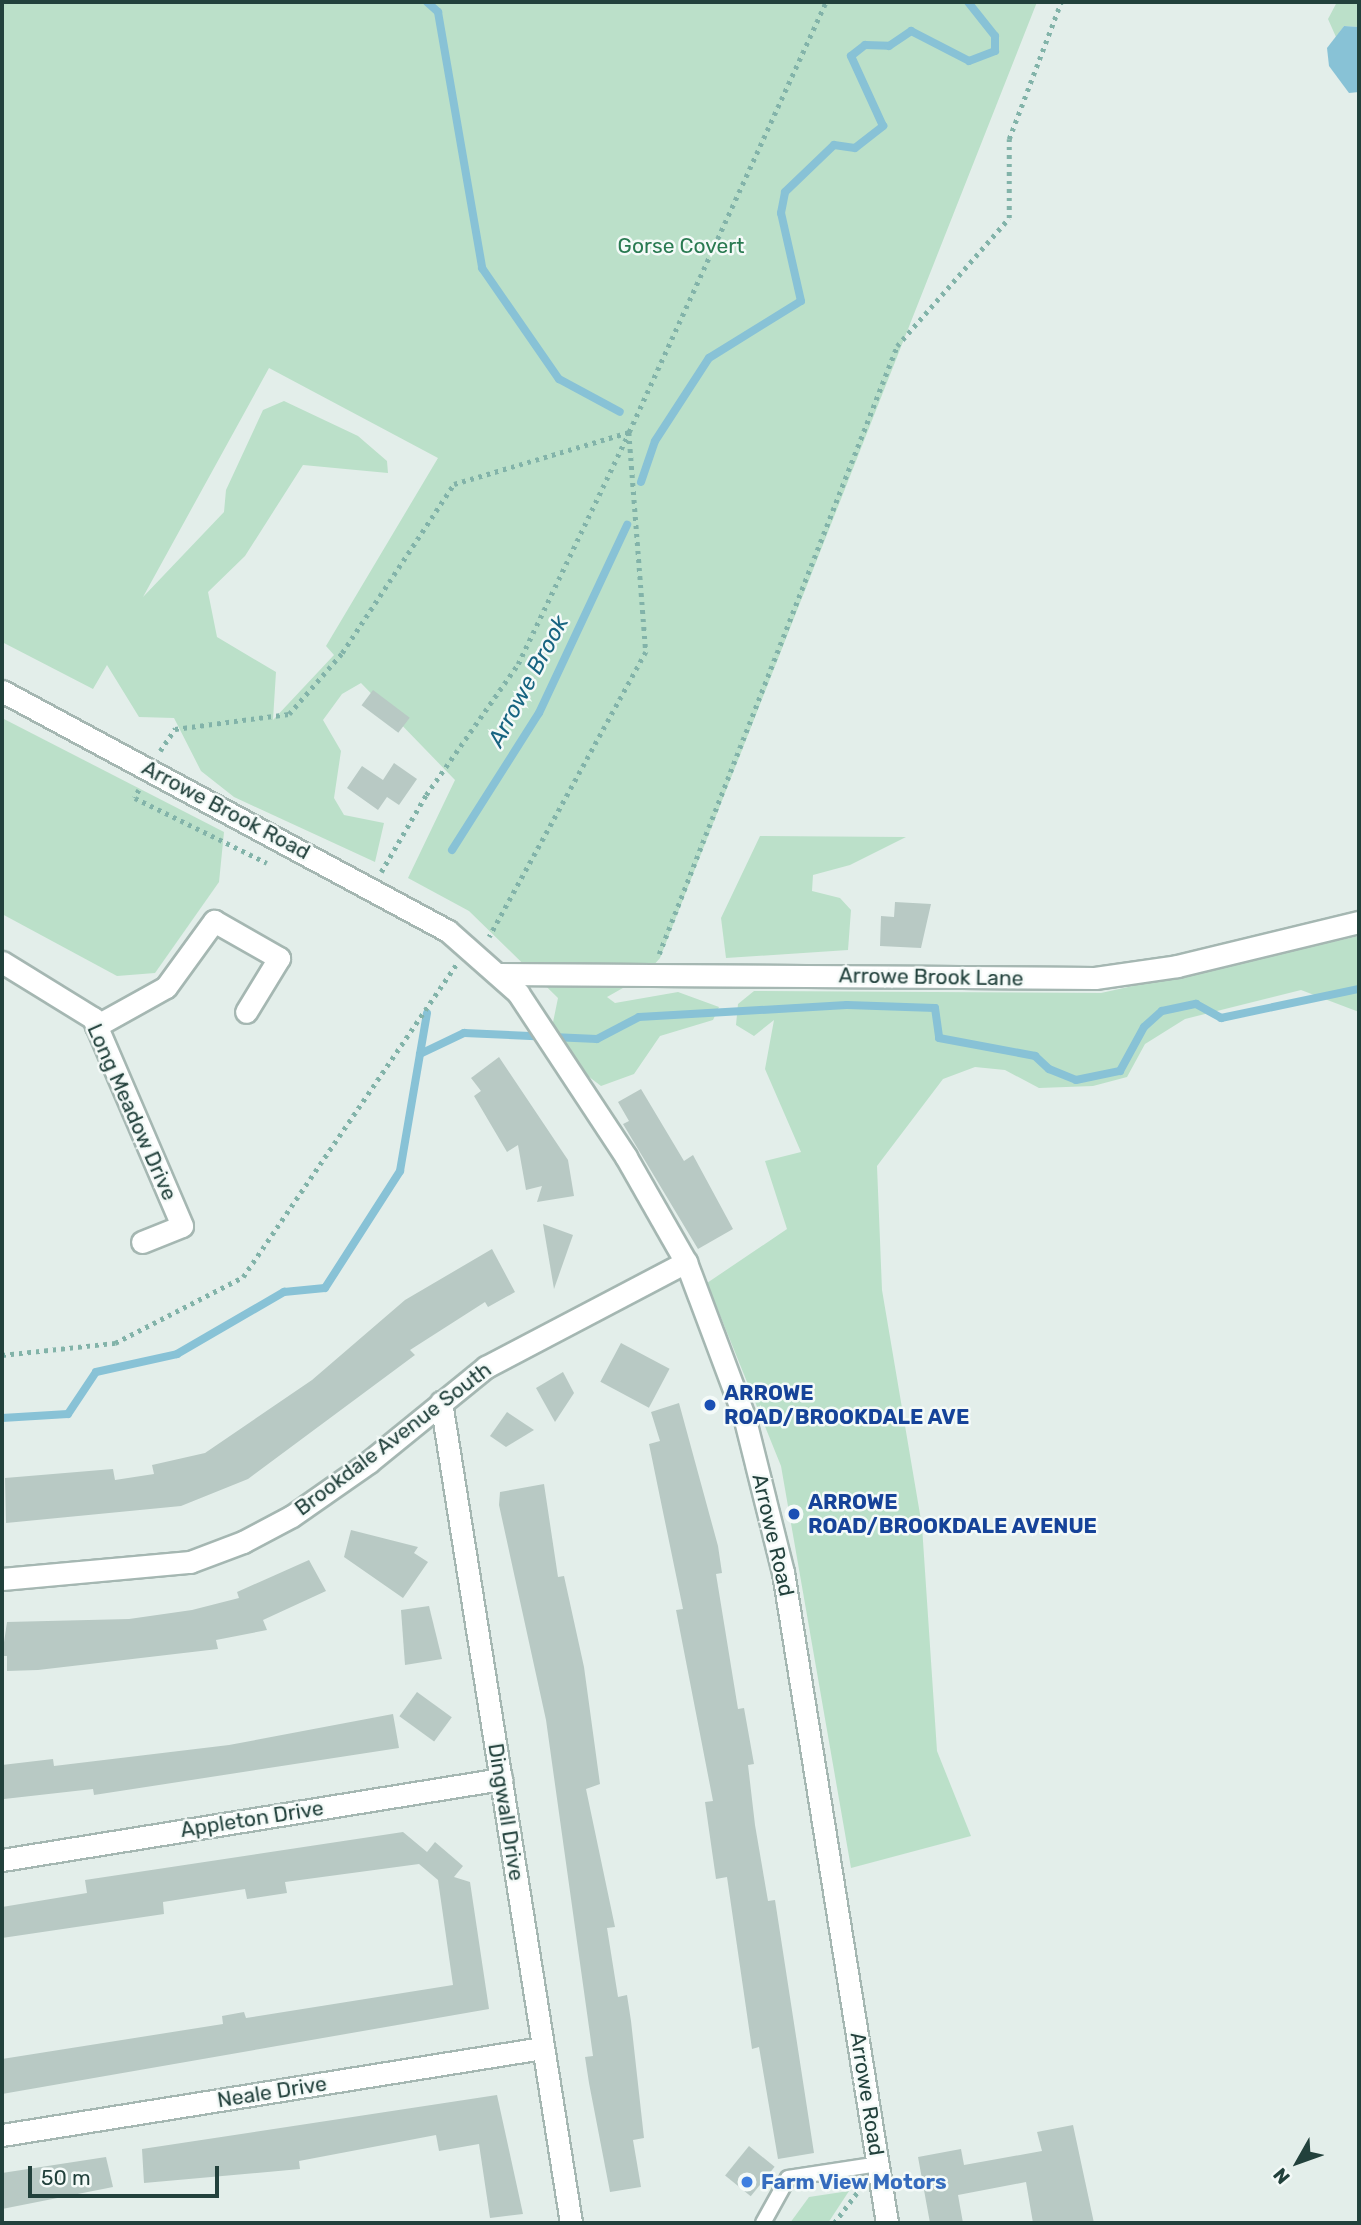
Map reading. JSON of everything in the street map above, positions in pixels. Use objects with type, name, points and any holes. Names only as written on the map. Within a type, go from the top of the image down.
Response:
[{"type":"street","name":"Arrowe Brook Road","points":[[2,691],[448,931]]},
{"type":"street","points":[[96,1027],[166,988],[214,921],[279,958],[246,1012]]},
{"type":"street","name":"Arrowe Brook Lane","points":[[498,974],[652,978],[860,973],[1095,978],[1177,967],[1359,922]]},
{"type":"street","name":"Arrowe Road","points":[[448,931],[498,974],[538,1022],[686,1262],[744,1416],[783,1572],[887,2223]]},
{"type":"street","name":"Long Meadow Drive","points":[[2,962],[80,1007],[96,1027],[182,1226],[142,1242]]},
{"type":"street","name":"Brookdale Avenue South","points":[[2,1579],[190,1562],[243,1542],[292,1517],[441,1402],[555,1325],[686,1262]]},
{"type":"street","name":"Dingwall Drive","points":[[441,1402],[571,2223]]},
{"type":"street","name":"Appleton Drive","points":[[2,1860],[502,1779]]},
{"type":"street","name":"Neale Drive","points":[[2,2135],[542,2048]]},
{"type":"lane","points":[[763,2223],[788,2178],[878,2164]]},
{"type":"path","points":[[371,889],[426,795],[518,664],[629,432],[826,2]]},
{"type":"path","points":[[652,978],[897,346],[1009,218],[1009,139],[1061,2]]},
{"type":"path","points":[[273,866],[135,798],[149,768],[175,729],[289,714],[342,653],[454,484],[629,432]]},
{"type":"path","points":[[479,956],[646,652],[629,432]]},
{"type":"path","points":[[2,1355],[115,1343],[243,1277],[456,965],[444,958]]},
{"type":"path","points":[[834,2223],[878,2164]]},
{"type":"green space","name":"Gorse Covert","points":[[2,2],[1037,2],[660,958],[644,976],[607,997],[615,1003],[678,992],[719,1007],[713,1020],[660,1036],[634,1074],[601,1086],[588,1076],[551,1032],[558,998],[469,911],[408,878],[455,780],[361,683],[342,694],[323,720],[341,751],[334,798],[344,815],[384,823],[375,862],[234,797],[201,771],[174,718],[139,717],[107,665],[93,689],[2,642]],"holes":[[[269,368],[438,458],[326,646],[334,655],[273,720],[276,672],[217,637],[208,592],[245,556],[303,465],[388,473],[387,461],[358,436],[284,401],[263,410],[226,490],[224,512],[143,597]]]},
{"type":"green space","points":[[1337,2],[1359,2],[1359,27],[1344,26],[1336,37],[1328,19]]},
{"type":"green space","points":[[2,718],[224,832],[219,882],[155,973],[117,976],[2,914]]},
{"type":"green space","points":[[760,836],[906,837],[850,865],[813,875],[812,891],[840,898],[851,910],[848,950],[726,958],[721,918]]},
{"type":"green space","points":[[1359,936],[1359,1012],[1301,990],[1185,1019],[1145,1044],[1127,1077],[1093,1086],[1039,1088],[1005,1070],[975,1067],[943,1079],[877,1166],[882,1290],[922,1526],[937,1751],[971,1836],[851,1868],[781,1466],[707,1283],[787,1229],[765,1161],[801,1152],[765,1069],[774,1020],[754,1036],[736,1025],[738,1004],[754,991],[1101,993]]},
{"type":"green space","points":[[849,2191],[828,2223],[790,2223],[809,2197]]},
{"type":"water","points":[[1344,26],[1359,27],[1359,92],[1349,93],[1329,66],[1327,48]]},
{"type":"building","points":[[373,690],[410,718],[398,733],[362,705]]},
{"type":"building","points":[[394,763],[417,779],[399,805],[387,797],[378,810],[347,788],[362,766],[383,780]]},
{"type":"building","points":[[895,902],[931,904],[921,948],[880,946],[881,916],[894,917]]},
{"type":"building","points":[[499,1057],[568,1160],[574,1196],[537,1202],[542,1186],[526,1190],[518,1145],[507,1152],[474,1096],[481,1091],[471,1078]]},
{"type":"building","points":[[641,1089],[684,1161],[693,1155],[733,1229],[698,1249],[623,1124],[629,1121],[618,1102]]},
{"type":"building","points":[[543,1224],[573,1235],[554,1289]]},
{"type":"building","points":[[492,1249],[515,1292],[488,1307],[485,1302],[410,1350],[415,1355],[248,1479],[181,1506],[6,1523],[5,1478],[113,1469],[115,1480],[154,1474],[152,1465],[205,1453],[312,1380],[405,1300]]},
{"type":"building","points":[[621,1343],[670,1369],[649,1408],[600,1382]]},
{"type":"building","points":[[563,1372],[574,1393],[555,1422],[536,1388]]},
{"type":"building","points":[[679,1403],[718,1546],[722,1573],[716,1574],[738,1709],[744,1708],[754,1764],[748,1765],[755,1825],[768,1901],[775,1900],[814,2153],[778,2159],[759,2047],[752,2049],[727,1877],[716,1879],[705,1802],[713,1801],[676,1610],[683,1609],[649,1444],[660,1441],[651,1412]]},
{"type":"building","points":[[507,1412],[534,1430],[506,1447],[490,1436]]},
{"type":"building","points":[[544,1484],[558,1577],[564,1576],[584,1667],[600,1784],[586,1789],[615,1927],[607,1928],[618,1997],[627,1995],[644,2138],[633,2140],[641,2187],[610,2192],[585,2057],[593,2056],[546,1720],[499,1505],[500,1492]]},
{"type":"building","points":[[351,1530],[418,1547],[414,1553],[428,1562],[403,1598],[344,1557]]},
{"type":"building","points":[[309,1560],[326,1591],[263,1620],[267,1630],[216,1640],[218,1649],[38,1670],[7,1671],[7,1656],[2,1656],[7,1622],[129,1619],[192,1610],[239,1598],[237,1592]]},
{"type":"building","points":[[429,1606],[442,1659],[405,1665],[401,1610]]},
{"type":"building","points":[[417,1692],[452,1717],[434,1742],[399,1716]]},
{"type":"building","points":[[393,1714],[399,1748],[94,1795],[93,1789],[4,1799],[2,1765],[53,1759],[54,1766],[229,1745]]},
{"type":"building","points":[[403,1832],[427,1852],[435,1842],[463,1866],[454,1877],[470,1882],[489,2009],[2,2094],[2,2059],[223,2024],[222,2016],[244,2012],[246,2018],[453,1985],[438,1880],[419,1864],[285,1882],[287,1893],[247,1899],[245,1889],[163,1902],[164,1914],[2,1938],[2,1907],[87,1893],[85,1880]]},
{"type":"building","points":[[497,2095],[523,2214],[490,2218],[479,2144],[439,2151],[436,2135],[299,2161],[300,2169],[144,2183],[142,2149]]},
{"type":"building","points":[[1073,2125],[1094,2223],[1033,2223],[1026,2182],[958,2195],[963,2223],[930,2223],[918,2157],[961,2149],[964,2165],[1042,2151],[1037,2132]]},
{"type":"building","name":"Farm View Motors","points":[[749,2146],[775,2167],[751,2196],[725,2176]]},
{"type":"building","points":[[106,2157],[113,2187],[2,2209],[2,2173]]},
{"type":"waterway","points":[[427,2],[438,12],[482,268],[559,379],[620,412]]},
{"type":"waterway","name":"Arrowe Brook","points":[[641,482],[655,441],[709,358],[801,301],[781,213],[785,192],[834,145],[855,148],[883,126],[851,56],[865,45],[889,46],[911,31],[969,61],[995,51],[995,36],[968,2]]},
{"type":"waterway","name":"Arrowe Brook","points":[[452,850],[539,713],[627,525]]},
{"type":"waterway","points":[[420,1054],[464,1033],[597,1039],[639,1017],[847,1005],[935,1008],[939,1038],[1035,1056],[1049,1069],[1076,1080],[1120,1071],[1144,1027],[1162,1011],[1196,1004],[1221,1018],[1359,989]]},
{"type":"waterway","name":"Arrowe Brook","points":[[2,1418],[68,1414],[96,1372],[177,1354],[284,1292],[325,1288],[400,1171],[427,1013]]},
{"type":"place","name":"ARROWE ROAD/BROOKDALE AVE","points":[[710,1405]]},
{"type":"place","name":"ARROWE ROAD/BROOKDALE AVENUE","points":[[794,1514]]},
{"type":"place","name":"Farm View Motors","points":[[747,2182]]}]
